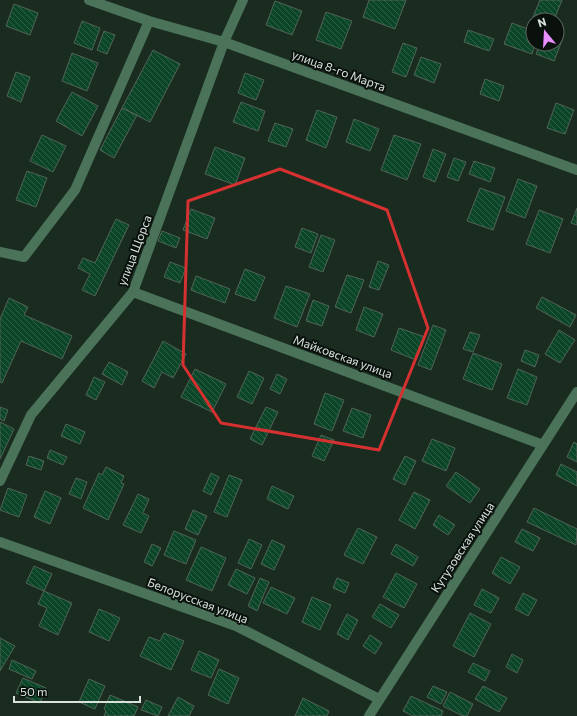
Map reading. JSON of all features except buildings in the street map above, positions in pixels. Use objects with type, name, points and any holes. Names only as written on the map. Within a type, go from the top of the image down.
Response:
[{"type":"street","name":"улица 8-го Марта","points":[[89,0],[149,21],[224,42],[577,170]]},
{"type":"street","name":"улица Щорса","points":[[0,481],[31,415],[133,292],[224,42],[243,0]]},
{"type":"street","points":[[0,252],[24,257],[75,190],[149,21]]},
{"type":"street","name":"Майковская улица","points":[[133,292],[543,445]]},
{"type":"street","name":"Кутузовская улица","points":[[369,716],[577,392]]},
{"type":"street","name":"Белорусская улица","points":[[0,542],[236,626],[379,699]]},
{"type":"highlighted area","points":[[280,169],[387,210],[428,328],[379,450],[221,423],[183,365],[188,201]]}]
